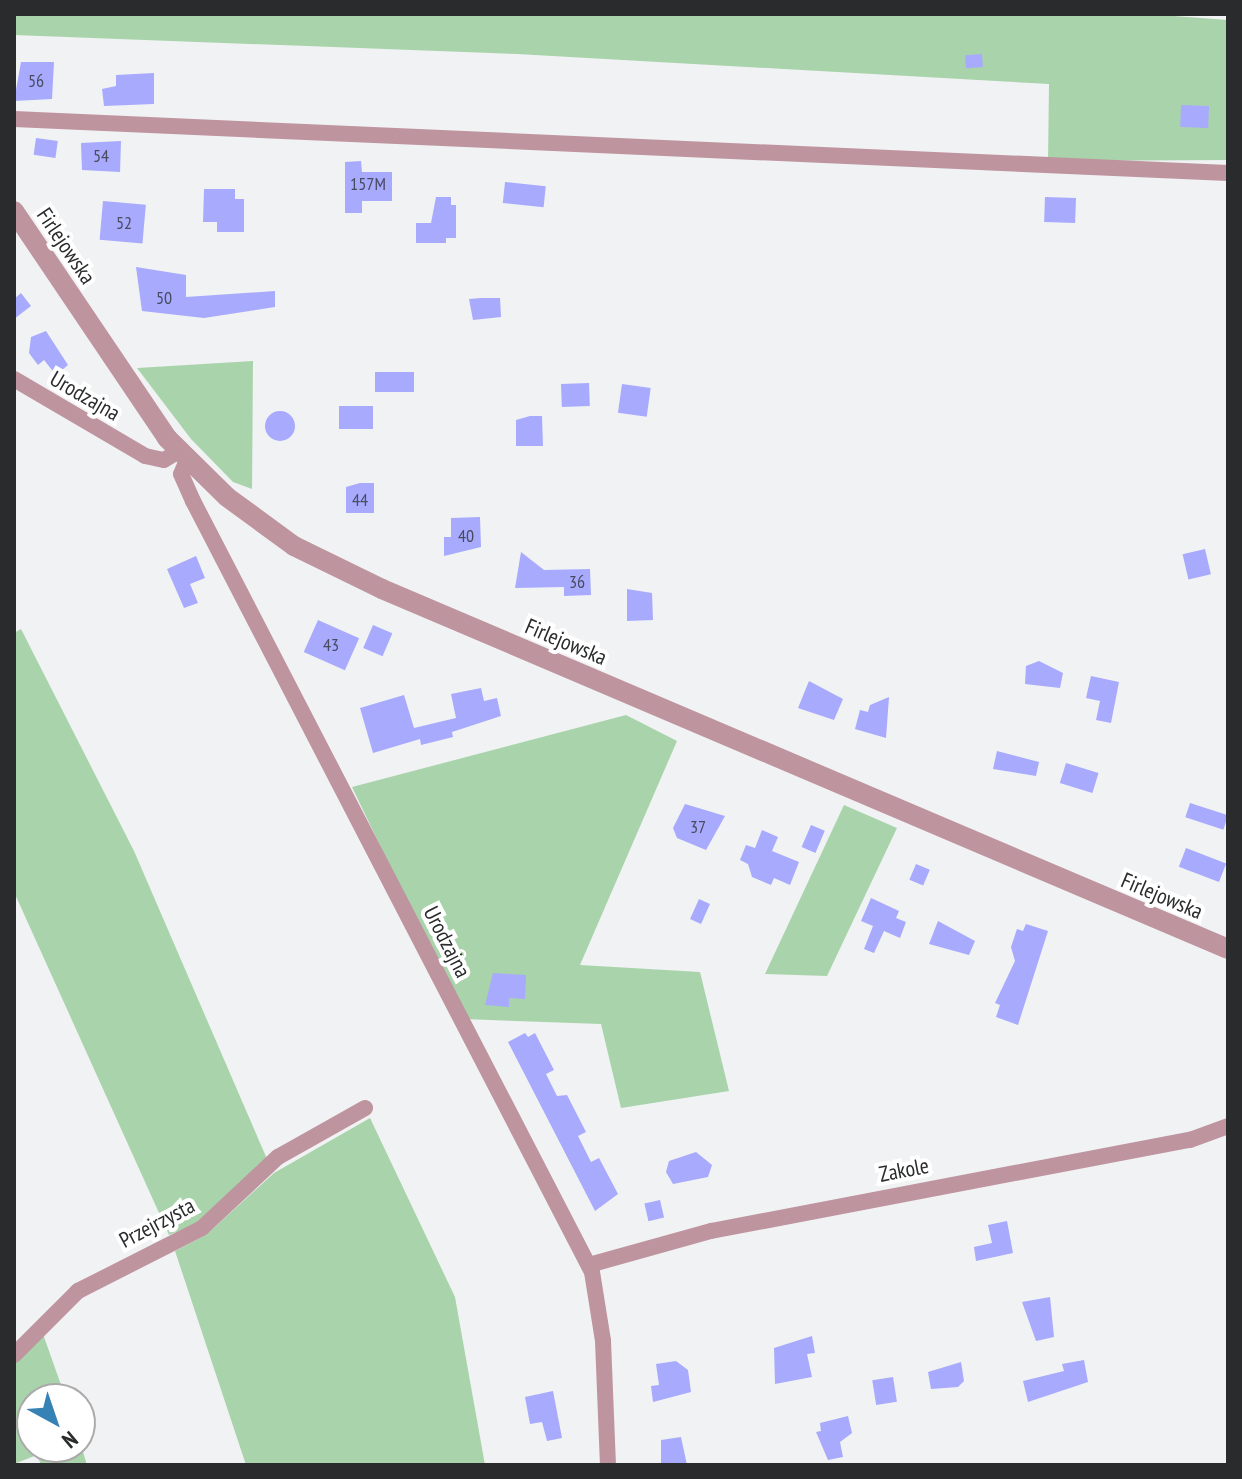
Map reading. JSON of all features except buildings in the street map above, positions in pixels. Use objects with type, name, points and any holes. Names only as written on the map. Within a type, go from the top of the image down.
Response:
[{"type":"street","points":[[14,119],[1228,173]]},
{"type":"street","name":"Firlejowska","points":[[14,211],[183,456],[265,526],[336,568],[1228,949]]},
{"type":"street","name":"Urodzajna","points":[[14,379],[145,456],[164,460],[183,456],[181,469],[187,489],[589,1265],[603,1341],[608,1465]]},
{"type":"street","name":"Przejrzysta","points":[[14,1355],[78,1291],[202,1228],[278,1157],[365,1108]]},
{"type":"street","name":"Zakole","points":[[589,1265],[711,1231],[1190,1140],[1228,1126]]},
{"type":"green space","points":[[14,14],[1147,14],[1228,20],[1228,160],[1048,161],[1049,84],[517,54],[14,35]]},
{"type":"green space","points":[[253,361],[252,489],[233,482],[191,439],[137,368]]},
{"type":"green space","points":[[21,629],[134,851],[267,1159],[194,1225],[169,1235],[14,892],[14,633]]},
{"type":"green space","points":[[626,715],[677,741],[580,965],[700,972],[729,1091],[621,1108],[601,1024],[463,1019],[352,787]]},
{"type":"green space","points":[[844,805],[897,828],[827,976],[765,974]]},
{"type":"green space","points":[[370,1118],[455,1297],[485,1465],[246,1465],[175,1251],[206,1235],[274,1173]]},
{"type":"green space","points":[[43,1334],[60,1383],[16,1383],[17,1463],[14,1464],[14,1363]]},
{"type":"green space","points":[[40,1463],[87,1465],[41,1465]]}]
